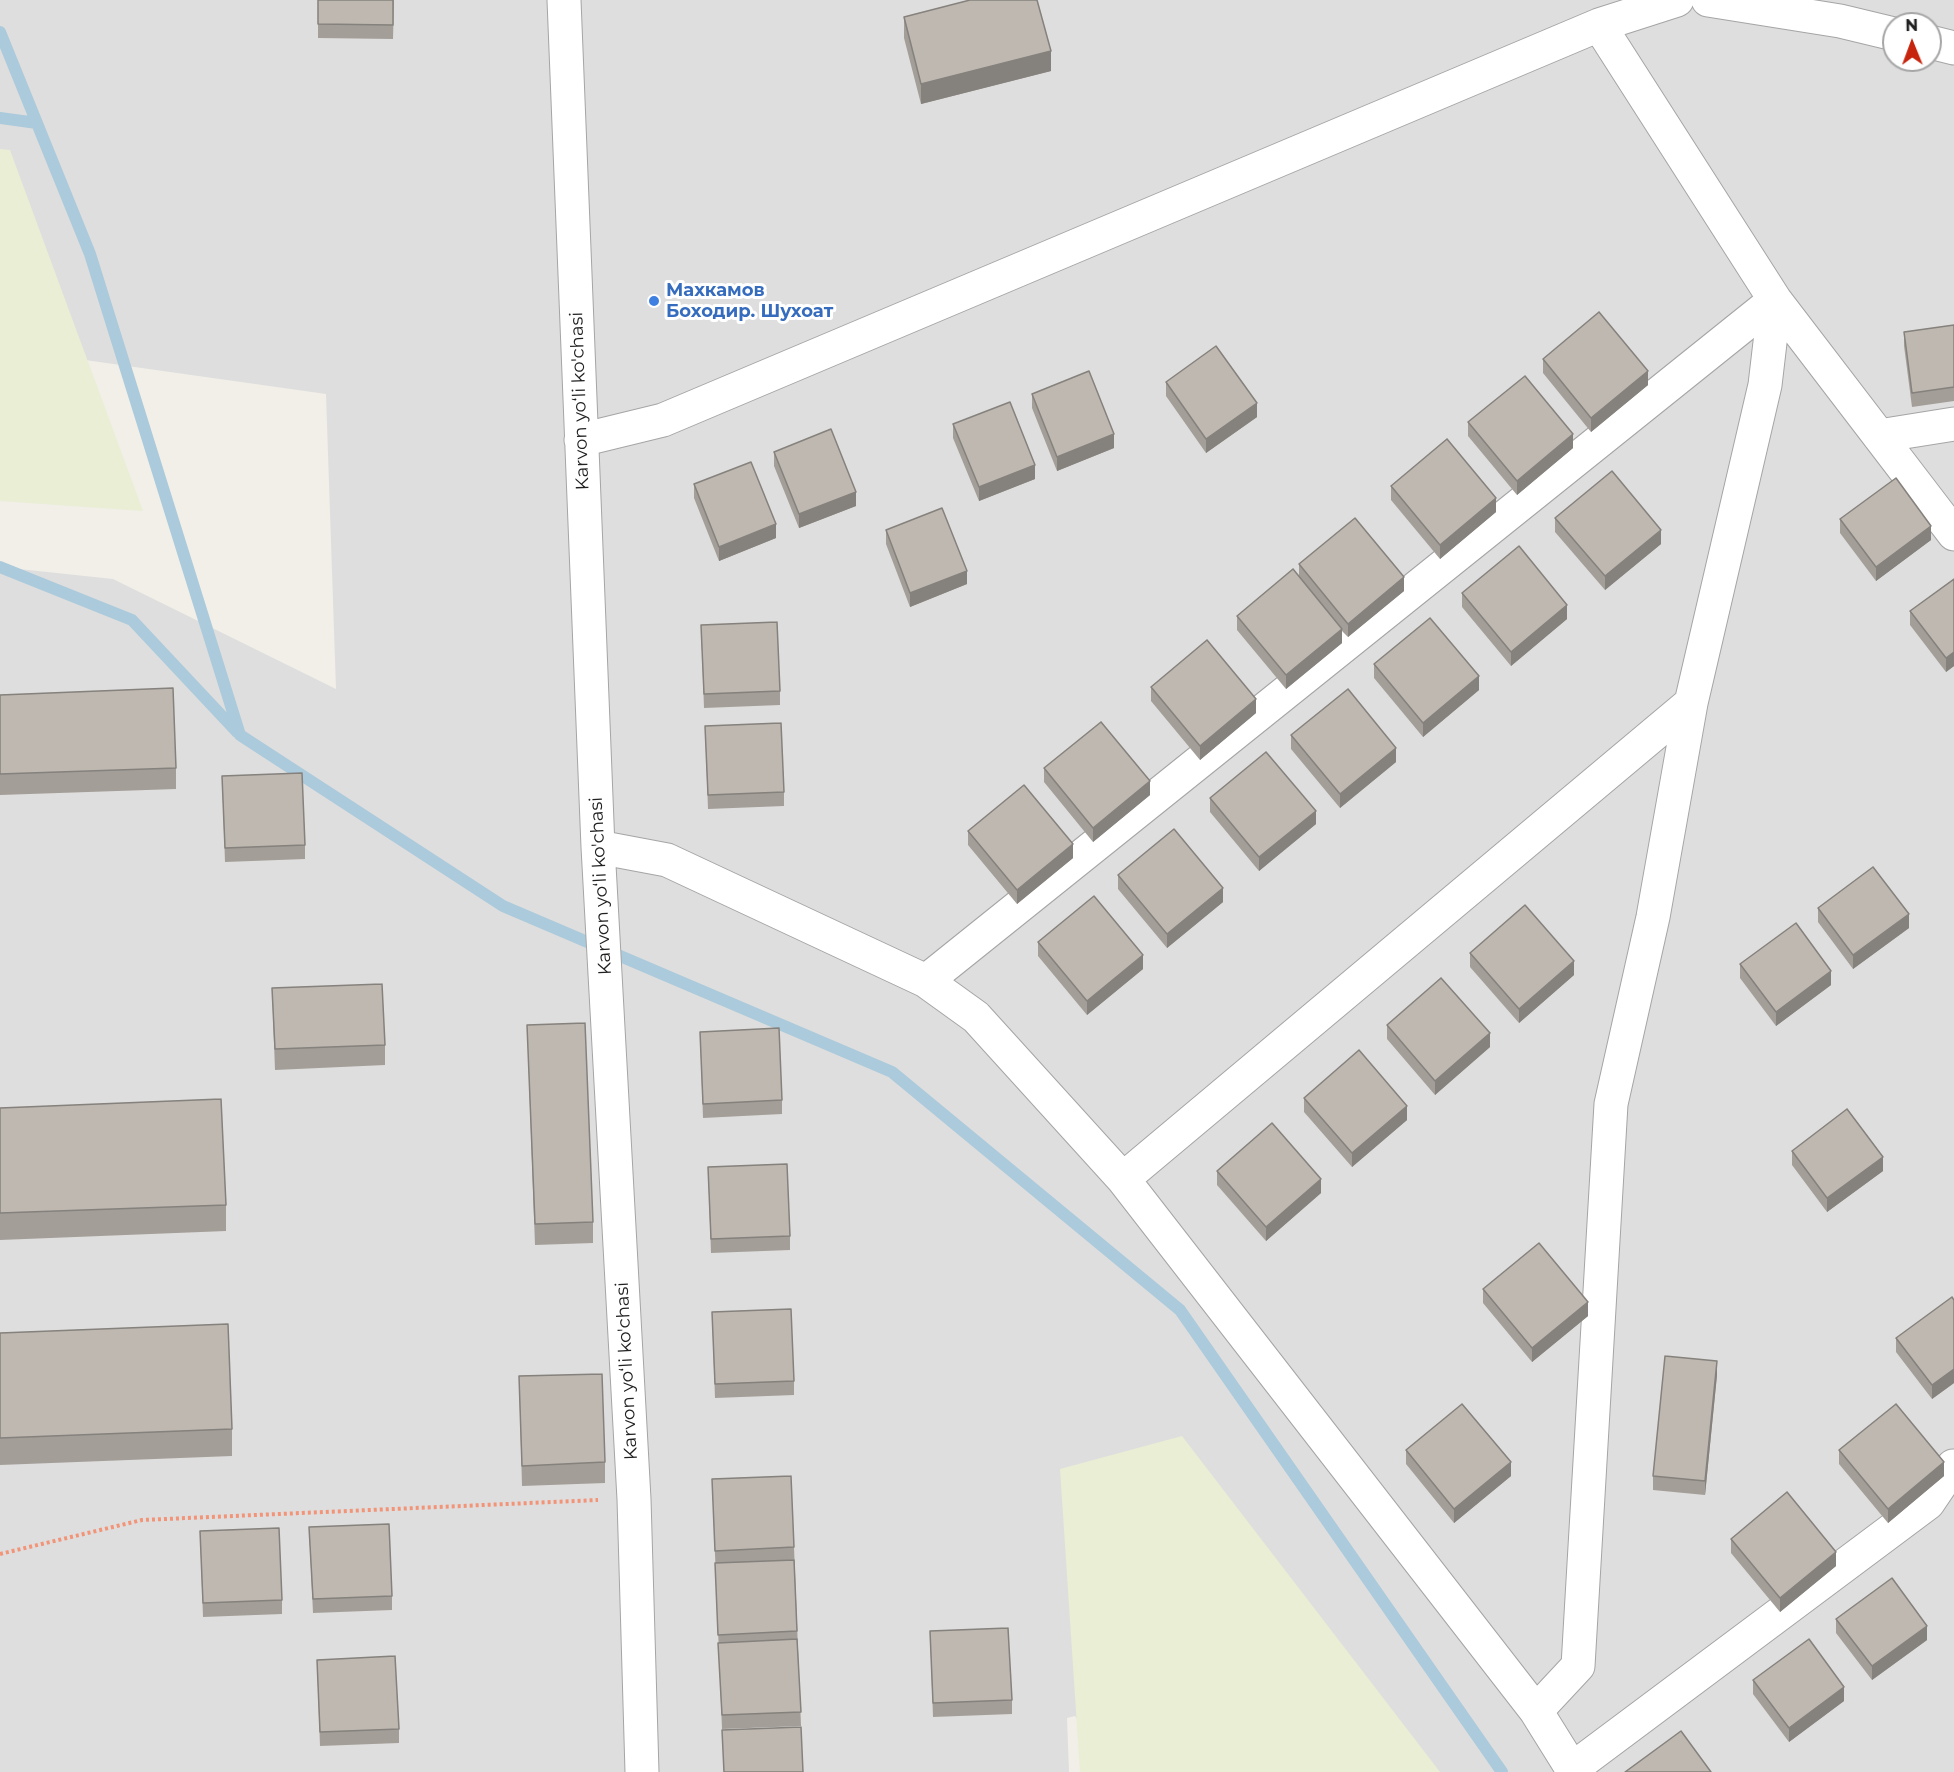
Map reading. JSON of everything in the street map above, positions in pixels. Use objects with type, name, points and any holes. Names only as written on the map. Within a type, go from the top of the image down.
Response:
[{"type":"street","name":"Karvon yo‘li ko'chasi","points":[[564,0],[598,847],[634,1499],[642,1772]]},
{"type":"street","points":[[581,440],[663,420],[1599,25],[1677,0]]},
{"type":"street","points":[[1708,0],[1847,11],[1882,28]]},
{"type":"street","points":[[1599,25],[1775,300],[1954,534]]},
{"type":"street","points":[[1536,1712],[1578,1665],[1611,1104],[1653,917],[1691,703],[1765,385],[1775,300]]},
{"type":"street","points":[[926,981],[1775,300]]},
{"type":"street","points":[[1879,436],[1954,424]]},
{"type":"street","points":[[1123,1179],[1691,703]]},
{"type":"street","points":[[598,847],[667,860],[926,981],[976,1017],[1123,1179],[1536,1712],[1573,1770],[1928,1503],[1953,1466]]},
{"type":"path","points":[[0,1554],[142,1520],[634,1499]]},
{"type":"shaded area","points":[[0,0],[1954,0],[1954,1772],[1114,1772],[1075,1716],[1067,1718],[1069,1772],[0,1772],[0,567],[113,579],[336,689],[326,394],[0,348]]},
{"type":"green space","points":[[0,149],[10,150],[143,511],[0,501]]},
{"type":"green space","points":[[1182,1436],[1440,1772],[1080,1772],[1060,1469]]},
{"type":"building","points":[[318,0],[393,0],[393,25],[318,24]]},
{"type":"building","points":[[970,0],[1037,0],[1051,51],[921,84],[904,17]]},
{"type":"building","points":[[1599,312],[1648,371],[1591,418],[1543,359]]},
{"type":"building","points":[[1954,325],[1954,387],[1912,393],[1904,332]]},
{"type":"building","points":[[1216,346],[1257,403],[1206,439],[1166,382]]},
{"type":"building","points":[[1089,371],[1114,434],[1057,457],[1032,394]]},
{"type":"building","points":[[1525,376],[1573,434],[1517,481],[1468,422]]},
{"type":"building","points":[[1010,402],[1035,465],[979,487],[953,424]]},
{"type":"building","points":[[831,429],[856,492],[799,514],[774,452]]},
{"type":"building","points":[[1447,439],[1496,498],[1440,545],[1391,486]]},
{"type":"building","points":[[751,462],[776,524],[719,547],[694,484]]},
{"type":"building","points":[[1612,471],[1661,530],[1605,576],[1555,518]]},
{"type":"building","points":[[1896,478],[1931,526],[1876,567],[1840,519]]},
{"type":"building","points":[[942,508],[967,571],[910,593],[886,530]]},
{"type":"building","points":[[1355,518],[1404,577],[1348,624],[1299,564]]},
{"type":"building","points":[[1519,546],[1567,605],[1511,652],[1462,593]]},
{"type":"building","points":[[1293,569],[1342,629],[1286,675],[1237,616]]},
{"type":"building","points":[[1954,579],[1954,652],[1946,658],[1910,611]]},
{"type":"building","points":[[1430,618],[1479,676],[1423,723],[1374,664]]},
{"type":"building","points":[[777,622],[780,691],[704,694],[701,625]]},
{"type":"building","points":[[1207,640],[1256,699],[1200,746],[1151,687]]},
{"type":"building","points":[[173,688],[176,768],[0,774],[0,695]]},
{"type":"building","points":[[1348,689],[1396,748],[1340,794],[1291,735]]},
{"type":"building","points":[[1101,722],[1150,781],[1093,828],[1044,768]]},
{"type":"building","points":[[781,723],[784,792],[708,795],[705,726]]},
{"type":"building","points":[[1266,752],[1316,811],[1259,857],[1210,798]]},
{"type":"building","points":[[302,773],[305,845],[225,848],[222,776]]},
{"type":"building","points":[[1024,785],[1073,844],[1017,890],[968,831]]},
{"type":"building","points":[[1174,829],[1223,888],[1167,934],[1118,875]]},
{"type":"building","points":[[1873,867],[1909,914],[1853,955],[1818,908]]},
{"type":"building","points":[[1094,896],[1143,955],[1087,1001],[1038,942]]},
{"type":"building","points":[[1525,905],[1574,961],[1519,1009],[1470,953]]},
{"type":"building","points":[[1796,923],[1831,971],[1776,1012],[1740,964]]},
{"type":"building","points":[[1441,978],[1490,1033],[1435,1081],[1387,1025]]},
{"type":"building","points":[[382,984],[385,1045],[275,1049],[272,988]]},
{"type":"building","points":[[585,1023],[593,1222],[535,1224],[527,1025]]},
{"type":"building","points":[[779,1028],[782,1100],[703,1104],[700,1032]]},
{"type":"building","points":[[1359,1050],[1407,1106],[1352,1153],[1304,1098]]},
{"type":"building","points":[[221,1099],[226,1205],[0,1213],[0,1108]]},
{"type":"building","points":[[1847,1109],[1883,1157],[1827,1198],[1792,1151]]},
{"type":"building","points":[[1272,1123],[1321,1179],[1266,1227],[1217,1171]]},
{"type":"building","points":[[787,1164],[790,1236],[711,1239],[708,1167]]},
{"type":"building","points":[[1539,1243],[1588,1302],[1532,1348],[1483,1289]]},
{"type":"building","points":[[1952,1297],[1954,1300],[1954,1369],[1932,1385],[1896,1338]]},
{"type":"building","points":[[791,1309],[794,1381],[715,1384],[712,1312]]},
{"type":"building","points":[[228,1324],[232,1429],[0,1438],[0,1333]]},
{"type":"building","points":[[1665,1356],[1717,1361],[1705,1481],[1653,1476]]},
{"type":"building","points":[[602,1374],[605,1462],[522,1466],[519,1376]]},
{"type":"building","points":[[1462,1404],[1511,1462],[1454,1509],[1406,1450]]},
{"type":"building","points":[[1896,1404],[1944,1462],[1888,1509],[1839,1450]]},
{"type":"building","points":[[791,1476],[794,1547],[715,1551],[712,1479]]},
{"type":"building","points":[[1787,1492],[1836,1552],[1780,1598],[1731,1539]]},
{"type":"building","points":[[389,1524],[392,1596],[313,1599],[309,1527]]},
{"type":"building","points":[[279,1528],[282,1600],[203,1603],[200,1531]]},
{"type":"building","points":[[794,1560],[797,1631],[718,1635],[715,1563]]},
{"type":"building","points":[[1892,1578],[1927,1626],[1872,1666],[1836,1619]]},
{"type":"building","points":[[1008,1628],[1012,1700],[933,1703],[930,1631]]},
{"type":"building","points":[[797,1639],[801,1712],[722,1715],[718,1643]]},
{"type":"building","points":[[1809,1639],[1844,1687],[1789,1728],[1753,1680]]},
{"type":"building","points":[[395,1656],[399,1729],[320,1732],[317,1660]]},
{"type":"building","points":[[801,1727],[803,1772],[724,1772],[722,1730]]},
{"type":"building","points":[[1681,1731],[1711,1772],[1625,1772]]},
{"type":"waterway","points":[[0,32],[90,254],[240,735],[503,906],[892,1072],[1180,1310],[1502,1772]]},
{"type":"waterway","points":[[0,118],[37,123]]},
{"type":"waterway","points":[[0,567],[132,620],[237,732]]},
{"type":"place","name":"Махкамов Боходир. Шухоат","points":[[654,301]]}]
